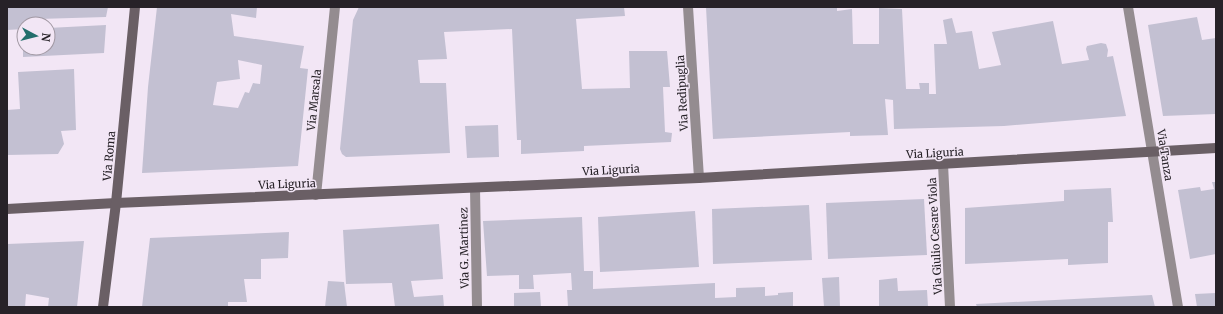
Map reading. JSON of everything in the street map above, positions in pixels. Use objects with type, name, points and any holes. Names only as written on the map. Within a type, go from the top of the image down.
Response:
[{"type":"street","name":"Via Roma","points":[[103,307],[116,203],[135,7]]},
{"type":"street","name":"Via Marsala","points":[[316,195],[335,7]]},
{"type":"street","name":"Via Redipuglia","points":[[688,7],[699,178]]},
{"type":"street","name":"Via Tanza","points":[[1128,7],[1178,307]]},
{"type":"street","name":"Via Liguria","points":[[7,209],[699,178],[1216,148]]},
{"type":"street","name":"Via Giulio Cesare Viola","points":[[944,164],[950,307]]},
{"type":"street","name":"Via G. Martinez","points":[[475,188],[477,307]]},
{"type":"building","points":[[7,7],[108,7],[106,17],[56,18],[56,16],[16,16],[16,29],[7,30]]},
{"type":"building","points":[[157,7],[257,7],[256,18],[231,14],[234,36],[304,46],[300,68],[308,69],[298,166],[142,173],[148,87]],"holes":[[[238,60],[262,65],[260,84],[253,83],[249,93],[245,92],[238,108],[213,105],[217,82],[240,79]]]},
{"type":"building","points":[[359,7],[624,7],[625,16],[576,19],[582,89],[630,88],[629,51],[667,51],[670,87],[663,87],[665,132],[672,133],[671,142],[584,146],[584,151],[521,154],[521,140],[517,140],[512,29],[444,32],[447,59],[418,60],[420,83],[446,83],[450,153],[346,157],[342,154],[340,149],[353,20]]},
{"type":"building","points":[[706,7],[837,7],[837,11],[852,9],[853,44],[879,44],[879,8],[902,9],[906,89],[920,89],[919,83],[929,83],[929,94],[936,94],[934,44],[947,44],[943,20],[952,18],[956,33],[972,31],[979,69],[1001,65],[992,32],[1053,21],[1062,64],[1089,60],[1086,49],[1087,46],[1101,43],[1106,44],[1108,50],[1107,57],[1113,56],[1126,116],[1004,126],[894,129],[893,100],[885,99],[888,135],[850,136],[850,132],[713,139]]},
{"type":"building","points":[[1197,17],[1202,40],[1216,38],[1216,114],[1163,116],[1148,25]]},
{"type":"building","points":[[106,25],[104,53],[56,55],[56,28]]},
{"type":"building","points":[[23,56],[43,56],[23,57]]},
{"type":"building","points":[[74,69],[76,130],[61,131],[64,144],[58,154],[7,155],[7,110],[20,109],[18,72]]},
{"type":"building","points":[[498,125],[499,157],[467,158],[465,126]]},
{"type":"building","points":[[1212,182],[1216,182],[1216,254],[1190,259],[1178,190],[1200,187],[1201,191],[1214,189]]},
{"type":"building","points":[[1111,188],[1113,222],[1108,222],[1108,263],[1068,265],[1068,259],[965,264],[965,208],[1064,201],[1064,190]]},
{"type":"building","points":[[924,199],[927,255],[828,259],[826,203]]},
{"type":"building","points":[[809,205],[812,260],[713,264],[712,209]]},
{"type":"building","points":[[695,211],[699,267],[600,272],[598,217]]},
{"type":"building","points":[[582,217],[584,271],[593,271],[593,289],[715,283],[715,298],[736,297],[736,288],[765,287],[765,296],[793,292],[793,307],[568,307],[567,290],[572,290],[571,273],[533,275],[534,289],[519,289],[519,275],[487,276],[483,221]]},
{"type":"building","points":[[439,224],[443,279],[411,281],[414,297],[443,295],[444,307],[395,307],[392,283],[346,284],[343,230]]},
{"type":"building","points":[[289,232],[288,258],[261,259],[261,279],[244,279],[247,302],[228,302],[228,307],[142,307],[150,238]]},
{"type":"building","points":[[84,241],[77,307],[48,307],[49,298],[26,294],[25,307],[7,307],[7,244]]},
{"type":"building","points":[[839,277],[840,307],[824,307],[822,278]]},
{"type":"building","points":[[897,278],[898,291],[927,290],[928,307],[879,307],[879,280]]},
{"type":"building","points":[[328,281],[344,282],[347,307],[325,307]]},
{"type":"building","points":[[540,292],[541,307],[514,307],[514,293]]},
{"type":"building","points":[[1216,293],[1216,307],[1197,307],[1195,294]]},
{"type":"building","points":[[1152,295],[1155,307],[977,307],[976,304]]}]
